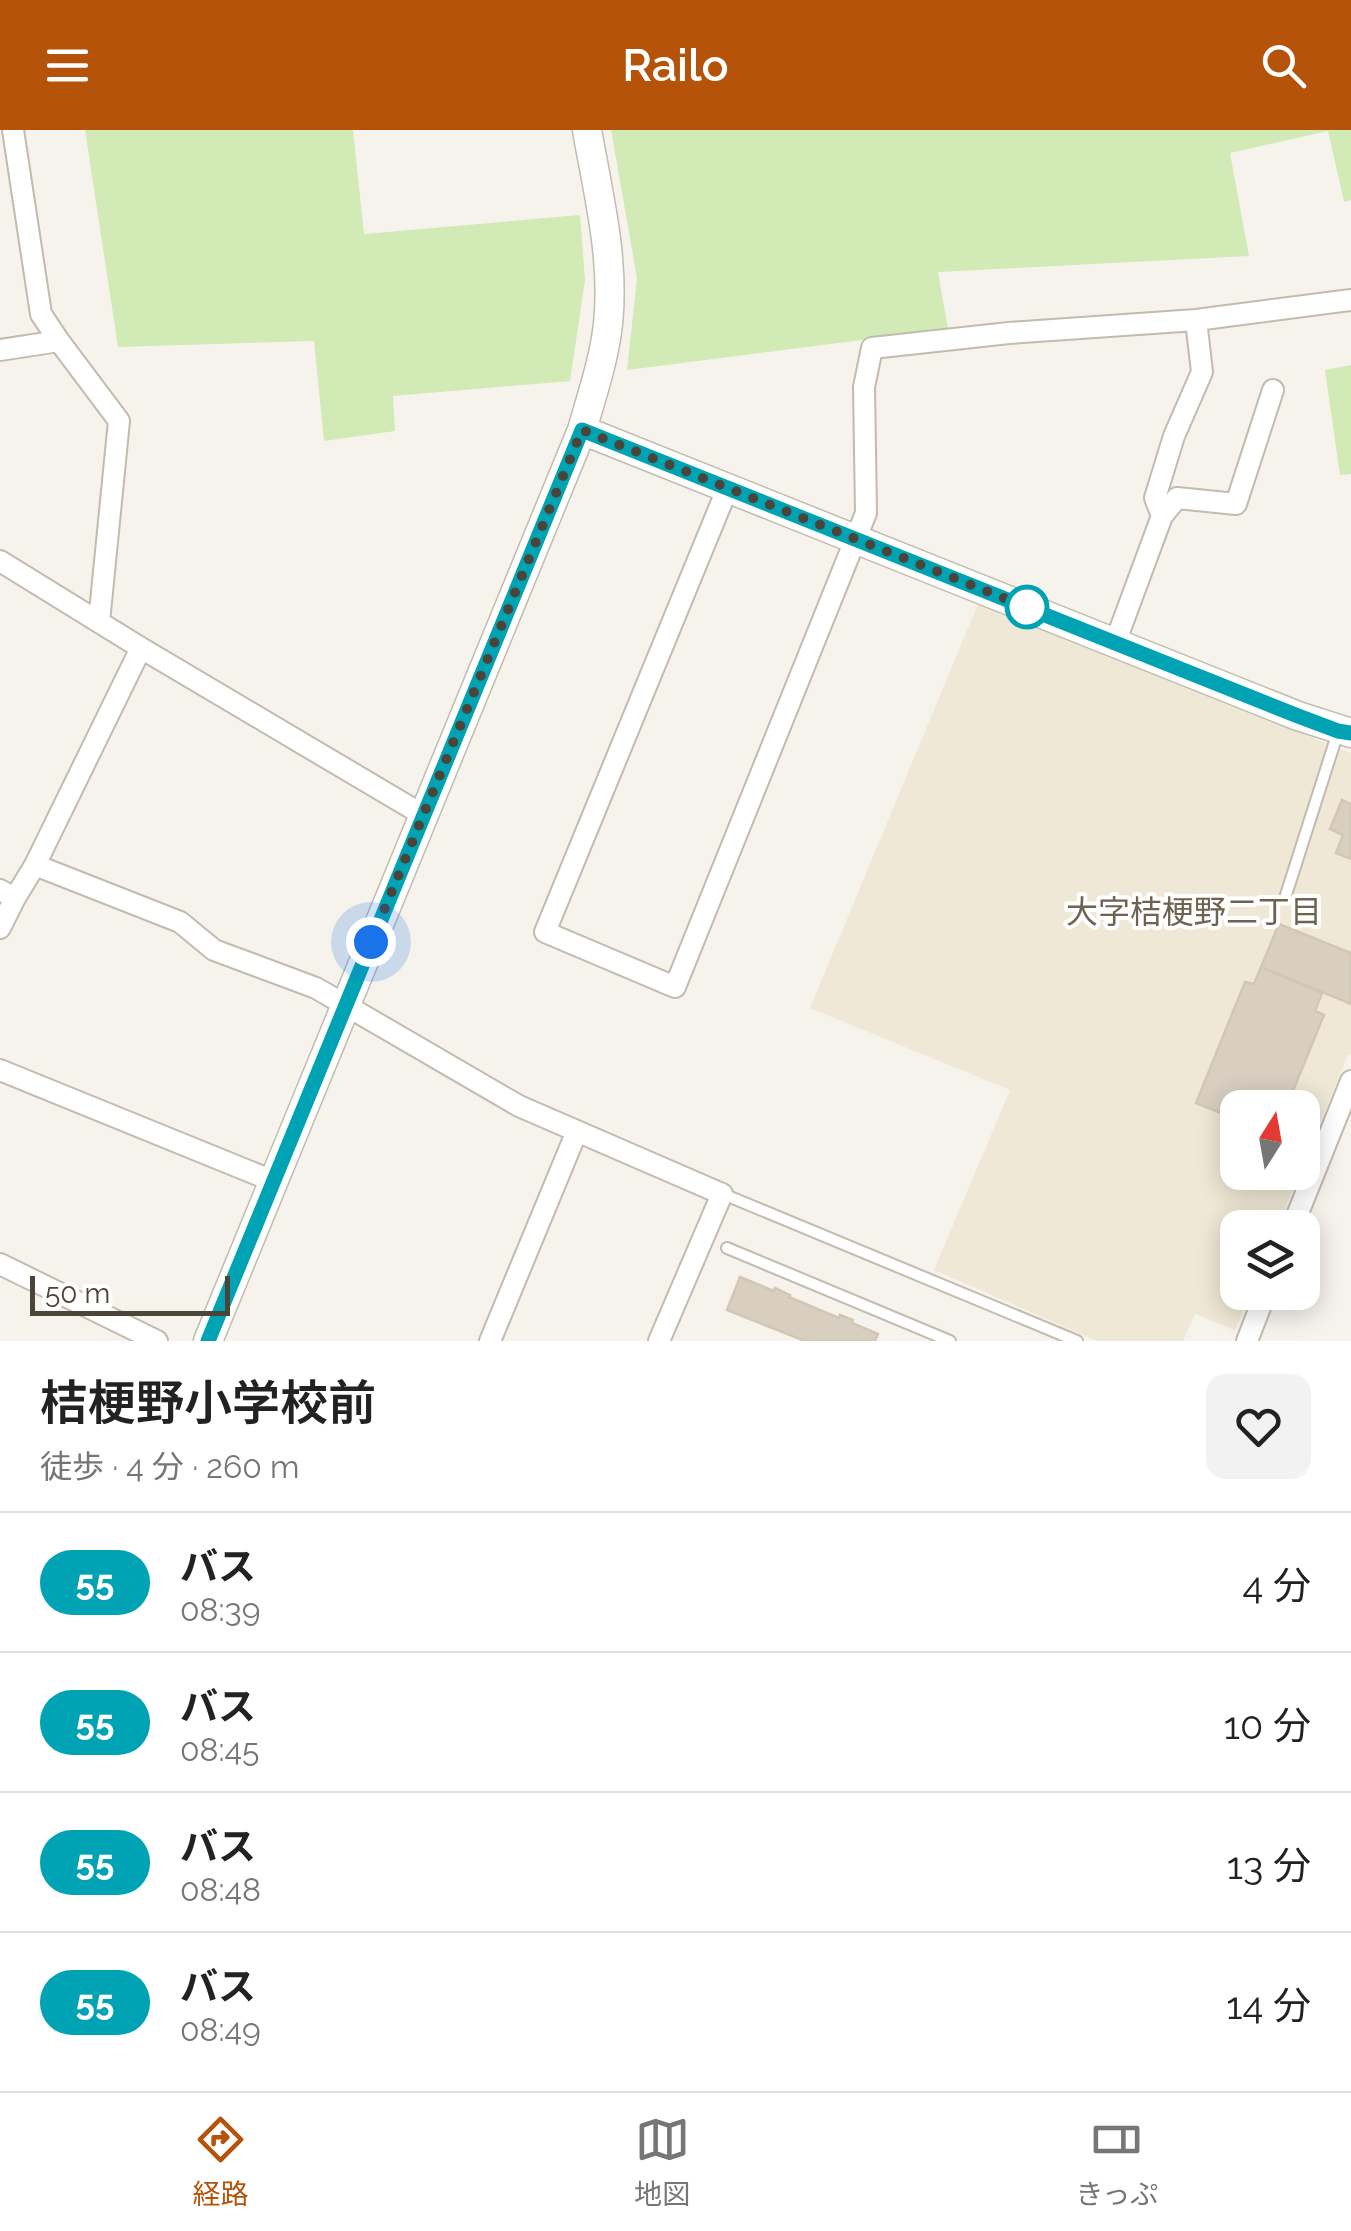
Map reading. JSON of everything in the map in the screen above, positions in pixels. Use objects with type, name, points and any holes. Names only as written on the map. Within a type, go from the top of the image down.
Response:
[{"type":"street","points":[[13,130],[41,314],[119,420],[99,622]]},
{"type":"street","points":[[208,1341],[582,430],[601,365],[610,285],[587,130]]},
{"type":"street","points":[[728,486],[545,932],[675,987],[866,514],[864,388],[872,348],[1009,333],[1196,320],[1351,300]]},
{"type":"street","points":[[1162,516],[1154,498],[1174,436],[1202,372],[1196,320]]},
{"type":"street","points":[[0,350],[58,341]]},
{"type":"street","points":[[1115,643],[1162,516],[1177,498],[1236,504],[1274,390]]},
{"type":"street","points":[[582,430],[1345,732]]},
{"type":"street","points":[[0,561],[424,815]]},
{"type":"street","points":[[0,928],[8,894],[35,865],[141,648]]},
{"type":"street","points":[[35,865],[180,922],[214,950],[316,988],[520,1106],[722,1194],[659,1341]]},
{"type":"street","points":[[0,1070],[273,1181]]},
{"type":"street","points":[[1299,1210],[1351,1081]]},
{"type":"street","points":[[490,1341],[577,1131]]},
{"type":"street","points":[[0,1264],[157,1341]]},
{"type":"street","points":[[1246,1341],[1259,1310]]},
{"type":"lane","points":[[1285,898],[1345,732]]},
{"type":"lane","points":[[722,1194],[1077,1341]]},
{"type":"lane","points":[[727,1248],[950,1341]]},
{"type":"shaded area","points":[[978,604],[1351,753],[1351,1055],[1320,1123],[1320,1090],[1220,1090],[1220,1190],[1293,1190],[1284,1210],[1220,1210],[1220,1310],[1243,1310],[1235,1330],[1195,1314],[1183,1341],[1097,1341],[934,1270],[1010,1090],[810,1008]]},
{"type":"green space","points":[[85,130],[353,130],[364,234],[580,215],[585,280],[570,381],[393,396],[395,431],[324,441],[314,341],[118,347]]},
{"type":"green space","points":[[611,130],[1351,130],[1351,200],[1344,202],[1328,131],[1230,153],[1249,256],[938,272],[948,329],[627,370],[637,278]]},
{"type":"green space","points":[[1351,365],[1351,474],[1340,475],[1325,370]]},
{"type":"building","points":[[1342,800],[1351,804],[1351,859],[1336,853],[1343,835],[1330,829]]},
{"type":"building","points":[[1279,924],[1351,953],[1351,1004],[1261,967]]},
{"type":"building","points":[[1261,967],[1322,993],[1315,1011],[1324,1015],[1293,1090],[1220,1090],[1220,1113],[1196,1103],[1245,982],[1254,984]]},
{"type":"building","points":[[740,1277],[774,1291],[775,1288],[839,1318],[840,1315],[853,1320],[852,1323],[878,1334],[875,1341],[805,1341],[727,1310]]},
{"type":"bus line","name":"55","points":[[208,1341],[582,430],[1298,716],[1351,733]]},
{"type":"district","name":"大字桔梗野二丁目","points":[[1194,911]]},
{"type":"route","points":[[371,942],[582,430],[1027,607]]}]
